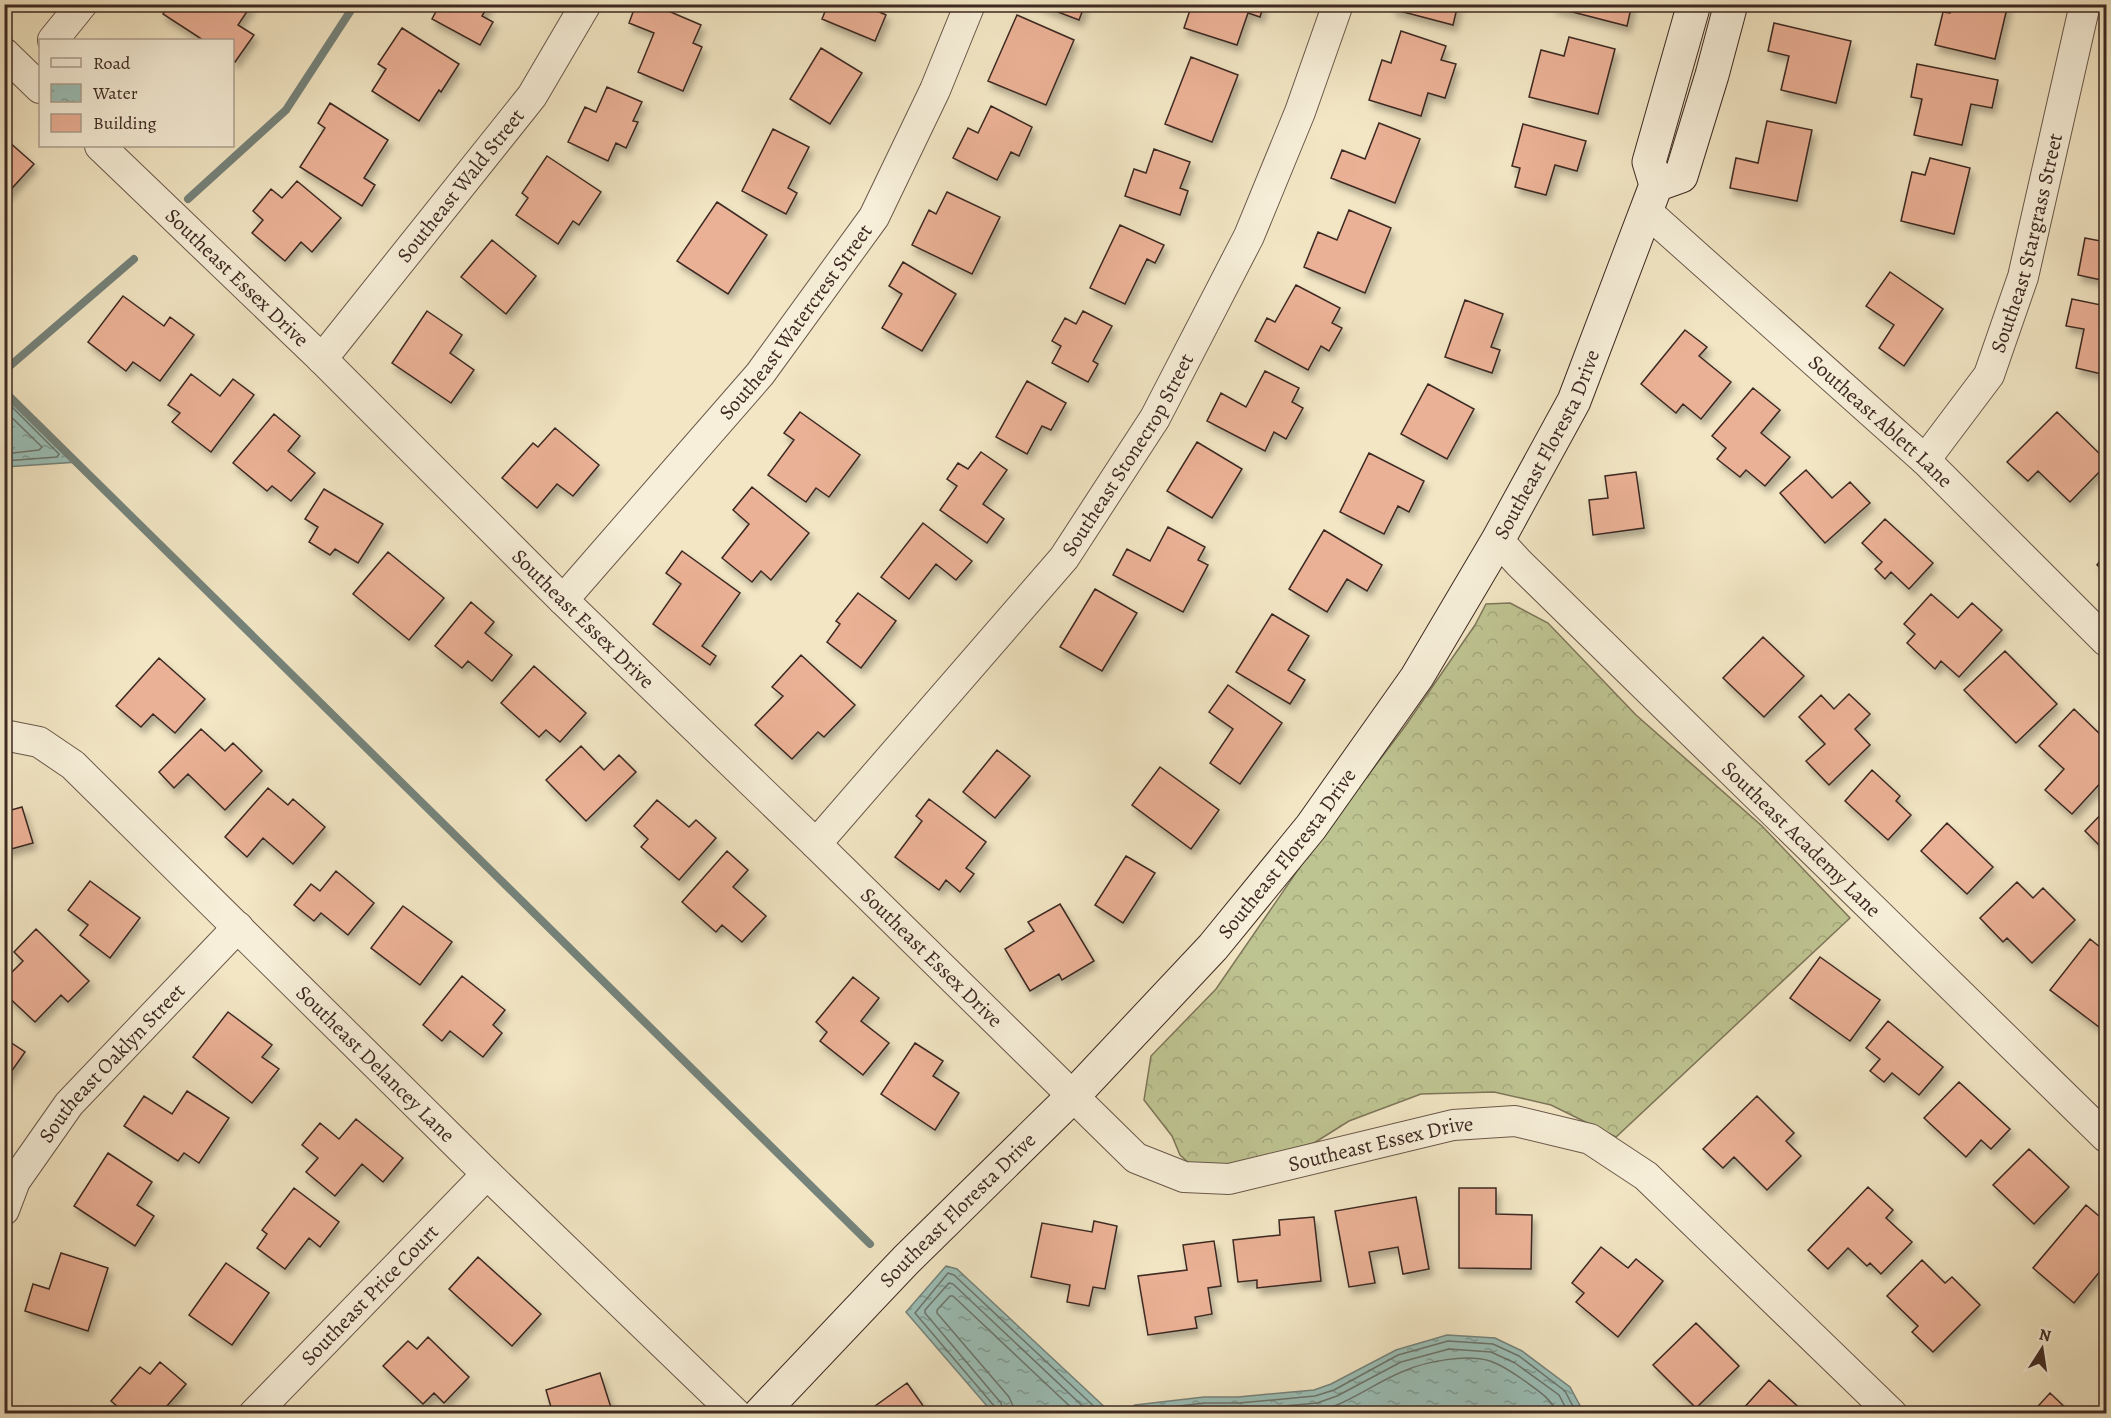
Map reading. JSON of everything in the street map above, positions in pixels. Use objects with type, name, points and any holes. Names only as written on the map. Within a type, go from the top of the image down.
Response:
[{"type":"street","points":[[54,39],[82,4]]},
{"type":"street","name":"Southeast Wald Street","points":[[322,358],[532,96],[586,4]]},
{"type":"street","name":"Southeast Watercrest Street","points":[[563,600],[760,374],[874,217],[935,90],[970,4]]},
{"type":"street","name":"Southeast Stonecrop Street","points":[[816,844],[1064,558],[1155,418],[1249,236],[1300,112],[1338,4]]},
{"type":"street","points":[[1651,198],[1649,162],[1694,4]]},
{"type":"street","points":[[1651,198],[1681,176],[1731,4]]},
{"type":"street","name":"Southeast Stargrass Street","points":[[1925,460],[1989,375],[2023,277],[2085,4]]},
{"type":"street","points":[[4,53],[36,72]]},
{"type":"street","name":"Southeast Essex Drive","points":[[101,147],[322,358],[563,600],[1136,1158],[1184,1177],[1229,1179],[1452,1125],[1515,1121],[1590,1139],[1646,1176],[1892,1413]]},
{"type":"street","name":"Southeast Ablett Lane","points":[[1651,198],[1925,460],[2106,642]]},
{"type":"street","name":"Southeast Floresta Drive","points":[[760,1413],[906,1260],[1073,1096],[1213,947],[1311,827],[1417,677],[1498,540],[1574,401],[1651,198]]},
{"type":"street","name":"Southeast Academy Lane","points":[[1498,540],[1544,588],[2106,1137]]},
{"type":"street","name":"Southeast Delancey Lane","points":[[4,735],[39,742],[74,765],[487,1174],[736,1413]]},
{"type":"street","name":"Southeast Oaklyn Street","points":[[4,1210],[15,1181],[69,1104],[238,927]]},
{"type":"street","name":"Southeast Price Court","points":[[254,1413],[487,1174]]},
{"type":"green space","points":[[1510,603],[1548,623],[1636,715],[1762,826],[1850,918],[1616,1137],[1551,1105],[1494,1092],[1421,1094],[1349,1121],[1314,1143],[1228,1165],[1189,1163],[1180,1155],[1172,1136],[1144,1100],[1151,1056],[1216,989],[1313,848],[1406,725],[1475,625],[1486,604]]},
{"type":"water","points":[[5,391],[77,462],[5,467]]},
{"type":"water","points":[[946,1266],[957,1269],[1111,1413],[993,1413],[906,1312]]},
{"type":"water","points":[[1447,1335],[1495,1338],[1522,1351],[1570,1387],[1584,1413],[1120,1413],[1135,1405],[1204,1397],[1238,1397],[1314,1390],[1331,1384],[1396,1350]]},
{"type":"building","points":[[169,4],[252,4],[238,25],[254,35],[235,62],[234,39],[201,39],[163,14]]},
{"type":"building","points":[[440,4],[489,4],[482,16],[493,22],[480,45],[432,19]]},
{"type":"building","points":[[636,4],[652,4],[701,25],[693,43],[702,47],[683,91],[638,72],[654,33],[629,23]]},
{"type":"building","points":[[828,4],[877,4],[875,10],[886,15],[875,41],[822,19]]},
{"type":"building","points":[[1037,4],[1085,4],[1079,20]]},
{"type":"building","points":[[1192,4],[1264,4],[1260,17],[1248,13],[1237,45],[1184,28]]},
{"type":"building","points":[[1394,4],[1458,4],[1453,25],[1392,9]]},
{"type":"building","points":[[1554,4],[1632,4],[1627,26],[1553,7]]},
{"type":"building","points":[[1952,4],[2008,4],[1995,59],[1935,45],[1943,12],[1950,13]]},
{"type":"building","points":[[1017,15],[1074,40],[1046,105],[988,81]]},
{"type":"building","points":[[1774,23],[1851,41],[1836,103],[1781,90],[1789,56],[1768,51]]},
{"type":"building","points":[[402,28],[459,64],[419,121],[372,91],[386,69],[378,64]]},
{"type":"building","points":[[1401,31],[1446,46],[1441,60],[1456,64],[1445,98],[1428,93],[1421,116],[1369,100],[1382,60],[1391,63]]},
{"type":"building","points":[[1569,37],[1615,49],[1598,114],[1529,97],[1541,50],[1564,56]]},
{"type":"building","points":[[821,48],[862,73],[830,124],[790,99]]},
{"type":"building","points":[[1191,57],[1238,75],[1212,142],[1165,124]]},
{"type":"building","points":[[1917,64],[1998,80],[1992,108],[1971,104],[1962,145],[1914,135],[1922,99],[1911,97]]},
{"type":"building","points":[[607,87],[642,102],[633,121],[638,122],[626,148],[616,143],[608,161],[568,142],[585,107],[596,112]]},
{"type":"building","points":[[330,103],[388,140],[364,178],[375,185],[362,206],[300,167],[325,128],[318,123]]},
{"type":"building","points":[[991,106],[1032,127],[1019,156],[1011,152],[997,180],[953,158],[968,128],[978,133]]},
{"type":"building","points":[[1767,121],[1812,130],[1797,201],[1730,188],[1736,158],[1758,163]]},
{"type":"building","points":[[1379,123],[1420,139],[1395,203],[1331,178],[1342,150],[1365,159]]},
{"type":"building","points":[[1523,124],[1586,141],[1577,171],[1555,165],[1546,195],[1515,187],[1520,168],[1512,166]]},
{"type":"building","points":[[773,129],[809,147],[788,188],[797,193],[786,214],[742,191]]},
{"type":"building","points":[[8,141],[34,164],[4,197],[4,145]]},
{"type":"building","points":[[1154,149],[1190,162],[1180,188],[1188,191],[1180,215],[1125,196],[1134,169],[1146,173]]},
{"type":"building","points":[[547,156],[601,192],[579,225],[573,221],[558,244],[516,215],[528,198],[522,193]]},
{"type":"building","points":[[1930,158],[1970,168],[1954,234],[1901,221],[1912,172],[1925,175]]},
{"type":"building","points":[[297,181],[341,218],[312,252],[301,242],[285,261],[252,233],[263,220],[253,211],[271,189],[282,198]]},
{"type":"building","points":[[947,192],[1000,217],[972,274],[912,245],[929,210],[936,214]]},
{"type":"building","points":[[717,202],[767,235],[728,294],[677,261]]},
{"type":"building","points":[[1349,210],[1391,228],[1365,293],[1304,267],[1318,232],[1337,240]]},
{"type":"building","points":[[1120,225],[1164,245],[1155,263],[1147,259],[1125,304],[1090,288]]},
{"type":"building","points":[[2085,238],[2106,242],[2106,281],[2078,275]]},
{"type":"building","points":[[492,240],[536,276],[506,314],[461,277]]},
{"type":"building","points":[[903,262],[956,294],[922,351],[882,328],[902,294],[889,286]]},
{"type":"building","points":[[1890,272],[1943,309],[1904,366],[1879,348],[1894,325],[1866,306]]},
{"type":"building","points":[[1296,285],[1340,308],[1332,323],[1342,328],[1329,351],[1321,346],[1308,370],[1255,341],[1267,318],[1275,322]]},
{"type":"building","points":[[123,296],[164,326],[170,317],[194,335],[160,381],[133,362],[126,371],[88,342]]},
{"type":"building","points":[[2072,299],[2106,306],[2106,375],[2076,368],[2084,329],[2066,326]]},
{"type":"building","points":[[1465,300],[1503,314],[1491,347],[1500,350],[1492,373],[1445,357]]},
{"type":"building","points":[[427,311],[462,335],[450,353],[474,370],[451,403],[392,363]]},
{"type":"building","points":[[1083,311],[1112,326],[1093,361],[1098,364],[1088,382],[1052,363],[1061,346],[1052,341],[1065,318],[1076,324]]},
{"type":"building","points":[[1685,330],[1707,347],[1699,356],[1731,382],[1701,419],[1683,404],[1676,413],[1641,384]]},
{"type":"building","points":[[1265,371],[1299,388],[1292,402],[1303,408],[1286,439],[1274,432],[1265,451],[1207,421],[1221,393],[1246,407]]},
{"type":"building","points":[[191,374],[220,396],[233,379],[254,395],[211,452],[172,422],[180,413],[168,405]]},
{"type":"building","points":[[1027,381],[1066,403],[1051,430],[1042,426],[1027,454],[996,437]]},
{"type":"building","points":[[1428,384],[1474,409],[1447,459],[1401,434]]},
{"type":"building","points":[[1753,388],[1780,410],[1761,433],[1790,457],[1765,486],[1746,470],[1740,477],[1717,459],[1726,448],[1712,436]]},
{"type":"building","points":[[800,412],[860,455],[829,497],[816,488],[806,502],[768,475],[794,440],[784,433]]},
{"type":"building","points":[[2057,412],[2106,460],[2106,465],[2070,502],[2038,471],[2028,481],[2007,462]]},
{"type":"building","points":[[274,414],[300,436],[288,451],[315,473],[291,501],[272,486],[267,491],[233,463]]},
{"type":"building","points":[[555,428],[599,465],[573,496],[557,484],[537,508],[502,478],[533,443],[538,447]]},
{"type":"building","points":[[1197,442],[1242,469],[1212,518],[1167,491]]},
{"type":"building","points":[[981,452],[1007,470],[983,504],[1004,519],[987,543],[940,510],[957,486],[947,479],[958,463],[968,469]]},
{"type":"building","points":[[1369,453],[1424,481],[1409,512],[1398,506],[1384,534],[1340,512]]},
{"type":"building","points":[[1806,470],[1832,498],[1850,482],[1870,503],[1825,543],[1780,493]]},
{"type":"building","points":[[1636,472],[1644,528],[1593,535],[1589,500],[1608,498],[1605,476]]},
{"type":"building","points":[[752,487],[809,533],[771,580],[761,571],[752,582],[722,558],[749,524],[733,510]]},
{"type":"building","points":[[324,489],[383,524],[358,563],[335,549],[330,555],[309,542],[318,527],[305,519]]},
{"type":"building","points":[[1885,519],[1933,563],[1909,589],[1891,572],[1885,579],[1875,569],[1882,562],[1862,543]]},
{"type":"building","points":[[923,523],[972,561],[956,580],[936,564],[909,599],[881,577]]},
{"type":"building","points":[[1168,527],[1205,547],[1198,560],[1208,565],[1183,612],[1113,575],[1127,549],[1150,561]]},
{"type":"building","points":[[1324,530],[1382,565],[1367,591],[1347,579],[1327,612],[1289,589]]},
{"type":"building","points":[[682,551],[740,593],[702,646],[716,656],[710,665],[653,624],[681,584],[666,573]]},
{"type":"building","points":[[388,552],[444,598],[409,640],[353,594]]},
{"type":"building","points":[[2106,553],[2106,573],[2097,565]]},
{"type":"building","points":[[1095,589],[1137,613],[1102,671],[1060,647]]},
{"type":"building","points":[[858,593],[896,621],[861,668],[827,642],[840,624],[836,621]]},
{"type":"building","points":[[1931,594],[1958,618],[1972,603],[2002,630],[1959,677],[1941,661],[1935,669],[1907,643],[1915,634],[1904,624]]},
{"type":"building","points":[[471,602],[494,622],[485,633],[512,655],[492,681],[468,661],[462,668],[435,646]]},
{"type":"building","points":[[1272,614],[1309,636],[1288,670],[1305,680],[1290,704],[1236,672]]},
{"type":"building","points":[[1763,637],[1804,676],[1764,717],[1723,678]]},
{"type":"building","points":[[2005,651],[2057,704],[2016,743],[1964,690]]},
{"type":"building","points":[[801,655],[855,705],[824,737],[818,732],[792,759],[755,725],[783,696],[772,687]]},
{"type":"building","points":[[159,658],[205,699],[175,733],[153,714],[141,727],[116,706]]},
{"type":"building","points":[[534,666],[586,713],[560,742],[546,730],[539,737],[501,703]]},
{"type":"building","points":[[1228,685],[1282,723],[1240,784],[1210,763],[1233,729],[1209,712]]},
{"type":"building","points":[[1849,694],[1870,714],[1855,729],[1870,745],[1829,785],[1806,761],[1825,744],[1799,717],[1821,695],[1834,709]]},
{"type":"building","points":[[2074,709],[2102,736],[2104,733],[2106,736],[2106,777],[2072,814],[2045,790],[2064,769],[2039,746]]},
{"type":"building","points":[[201,729],[225,751],[233,743],[262,771],[225,810],[188,774],[174,788],[159,772]]},
{"type":"building","points":[[581,746],[604,770],[619,755],[636,772],[586,821],[546,780]]},
{"type":"building","points":[[997,750],[1030,776],[995,818],[963,792]]},
{"type":"building","points":[[1160,767],[1219,810],[1191,849],[1132,805]]},
{"type":"building","points":[[1872,770],[1900,796],[1896,801],[1911,815],[1888,840],[1845,801]]},
{"type":"building","points":[[268,788],[288,805],[293,799],[325,827],[293,864],[263,838],[247,857],[225,837]]},
{"type":"building","points":[[929,799],[986,842],[966,868],[974,874],[960,892],[946,880],[939,890],[895,857],[922,821],[916,816]]},
{"type":"building","points":[[657,800],[689,827],[696,820],[716,838],[679,880],[641,847],[648,839],[634,826]]},
{"type":"building","points":[[22,807],[33,843],[4,851],[4,812]]},
{"type":"building","points":[[2106,809],[2106,840],[2100,846],[2085,831]]},
{"type":"building","points":[[1947,823],[1993,867],[1967,894],[1921,851]]},
{"type":"building","points":[[727,851],[748,870],[733,887],[766,916],[742,942],[722,925],[716,932],[682,902]]},
{"type":"building","points":[[1126,856],[1155,873],[1123,923],[1095,905]]},
{"type":"building","points":[[336,871],[374,903],[348,935],[321,913],[314,921],[294,905],[311,884],[320,891]]},
{"type":"building","points":[[90,881],[140,918],[110,958],[80,935],[88,925],[68,910]]},
{"type":"building","points":[[2017,882],[2033,898],[2043,888],[2075,920],[2032,963],[2007,938],[2003,942],[1980,918]]},
{"type":"building","points":[[1060,904],[1094,961],[1062,980],[1059,974],[1030,991],[1005,949],[1034,931],[1028,922]]},
{"type":"building","points":[[403,906],[452,942],[420,985],[371,948]]},
{"type":"building","points":[[36,929],[89,981],[68,1002],[61,995],[35,1022],[4,993],[4,980],[23,961],[14,952]]},
{"type":"building","points":[[2090,939],[2106,952],[2106,1025],[2103,1030],[2050,990]]},
{"type":"building","points":[[1820,957],[1880,1000],[1850,1041],[1790,998]]},
{"type":"building","points":[[462,976],[505,1010],[493,1025],[502,1033],[483,1057],[450,1031],[442,1041],[423,1025]]},
{"type":"building","points":[[853,977],[879,998],[861,1021],[889,1043],[863,1075],[820,1041],[827,1032],[816,1022]]},
{"type":"building","points":[[228,1012],[272,1045],[262,1057],[279,1069],[252,1103],[193,1057]]},
{"type":"building","points":[[1888,1021],[1943,1067],[1919,1095],[1892,1073],[1884,1082],[1870,1071],[1880,1059],[1866,1048]]},
{"type":"building","points":[[4,1038],[25,1052],[4,1082]]},
{"type":"building","points":[[915,1043],[943,1061],[933,1076],[959,1093],[935,1130],[881,1094]]},
{"type":"building","points":[[1959,1082],[2010,1129],[1991,1149],[1981,1140],[1966,1157],[1924,1118]]},
{"type":"building","points":[[187,1091],[229,1118],[199,1163],[184,1153],[178,1161],[124,1126],[144,1096],[172,1114]]},
{"type":"building","points":[[1757,1096],[1794,1133],[1786,1141],[1801,1156],[1767,1190],[1734,1157],[1723,1168],[1703,1149]]},
{"type":"building","points":[[356,1119],[403,1158],[383,1182],[362,1164],[335,1196],[306,1172],[318,1158],[302,1145],[320,1123],[339,1139]]},
{"type":"building","points":[[2029,1149],[2069,1187],[2034,1224],[1993,1185]]},
{"type":"building","points":[[108,1153],[152,1182],[137,1205],[154,1216],[135,1246],[74,1206]]},
{"type":"building","points":[[1868,1187],[1893,1210],[1886,1218],[1912,1242],[1881,1274],[1870,1263],[1867,1266],[1848,1248],[1828,1269],[1808,1250]]},
{"type":"building","points":[[294,1188],[339,1222],[320,1247],[309,1238],[285,1269],[257,1248],[267,1234],[262,1230]]},
{"type":"building","points":[[1459,1188],[1496,1188],[1496,1214],[1532,1215],[1531,1269],[1459,1268]]},
{"type":"building","points":[[1416,1197],[1429,1269],[1403,1274],[1398,1247],[1369,1252],[1375,1283],[1349,1287],[1335,1211]]},
{"type":"building","points":[[2086,1205],[2106,1222],[2106,1237],[2103,1241],[2106,1244],[2106,1264],[2074,1303],[2033,1268]]},
{"type":"building","points":[[1314,1217],[1321,1281],[1257,1288],[1257,1280],[1238,1282],[1233,1240],[1280,1235],[1279,1220]]},
{"type":"building","points":[[1094,1221],[1117,1226],[1105,1289],[1093,1287],[1089,1306],[1067,1302],[1070,1285],[1031,1277],[1042,1223],[1092,1232]]},
{"type":"building","points":[[1214,1241],[1221,1286],[1208,1288],[1212,1314],[1195,1317],[1197,1328],[1148,1335],[1138,1276],[1187,1270],[1183,1245]]},
{"type":"building","points":[[1601,1247],[1628,1268],[1636,1259],[1663,1281],[1618,1337],[1576,1302],[1584,1293],[1572,1283]]},
{"type":"building","points":[[61,1253],[108,1268],[88,1331],[25,1311],[33,1284],[49,1289]]},
{"type":"building","points":[[478,1257],[541,1314],[512,1346],[449,1289]]},
{"type":"building","points":[[1922,1260],[1945,1283],[1952,1277],[1980,1305],[1933,1352],[1912,1332],[1918,1326],[1887,1296]]},
{"type":"building","points":[[226,1263],[269,1293],[232,1345],[189,1315]]},
{"type":"building","points":[[1696,1323],[1739,1366],[1696,1408],[1653,1365]]},
{"type":"building","points":[[428,1337],[469,1377],[444,1403],[434,1393],[423,1404],[383,1366],[408,1341],[417,1349]]},
{"type":"building","points":[[160,1362],[186,1384],[160,1414],[126,1414],[111,1401],[140,1367],[150,1374]]},
{"type":"building","points":[[600,1373],[613,1414],[553,1414],[546,1390]]},
{"type":"building","points":[[1769,1380],[1806,1414],[1744,1414],[1741,1411]]},
{"type":"building","points":[[907,1383],[924,1407],[914,1414],[864,1414]]},
{"type":"building","points":[[2050,1393],[2072,1414],[2031,1414]]},
{"type":"waterway","points":[[188,199],[286,110],[355,4]]},
{"type":"waterway","points":[[4,371],[134,259]]},
{"type":"waterway","points":[[4,391],[870,1244]]}]
